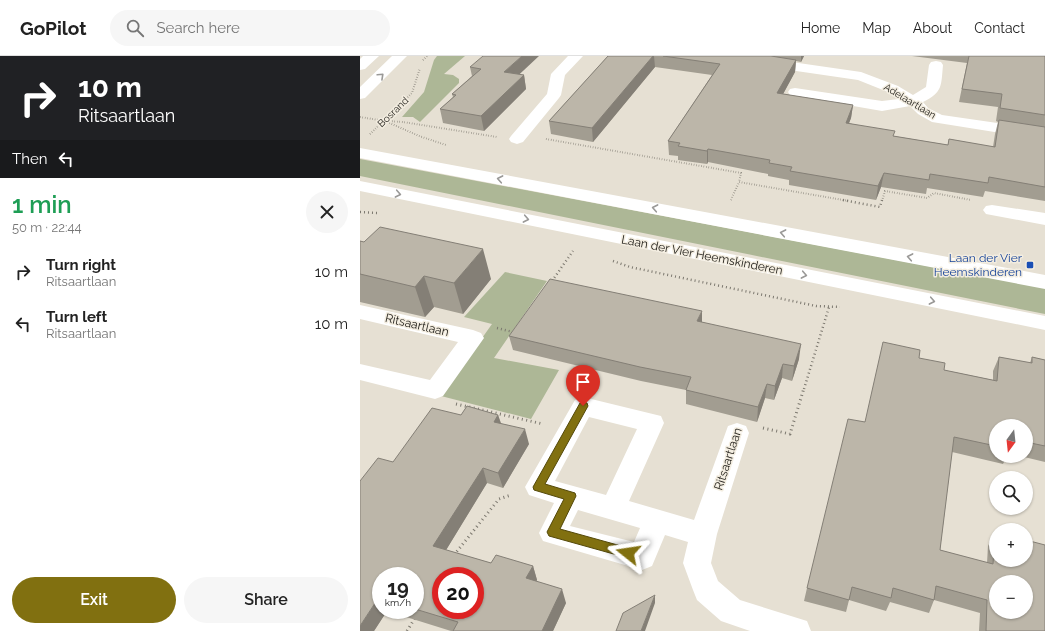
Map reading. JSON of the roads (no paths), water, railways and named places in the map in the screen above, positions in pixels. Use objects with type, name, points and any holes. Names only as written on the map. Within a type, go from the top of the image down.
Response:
[{"type":"street","points":[[360,66],[372,56]]},
{"type":"street","points":[[360,95],[400,56]]},
{"type":"street","points":[[519,137],[554,95],[558,74],[576,56]]},
{"type":"street","name":"Adelaartlaan","points":[[721,56],[861,76],[892,89],[913,101],[923,111],[938,118],[1045,135]]},
{"type":"street","points":[[795,92],[882,106],[913,101],[927,94],[933,88],[936,65]]},
{"type":"street","points":[[363,145],[1045,282]]},
{"type":"street","name":"Laan der Vier Heemskinderen","points":[[360,186],[1045,324]]},
{"type":"street","points":[[992,210],[1045,219]]},
{"type":"street","name":"Ritsaartlaan","points":[[360,312],[473,338],[435,390],[360,372]]},
{"type":"street","points":[[613,507],[652,422],[583,406],[568,430],[538,487],[613,507],[703,534]]},
{"type":"street","name":"Ritsaartlaan","points":[[737,433],[703,534],[697,563],[707,590],[731,611],[796,631]]},
{"type":"street","points":[[571,496],[553,532],[642,557],[657,520]]},
{"type":"place","name":"Laan der Vier Heemskinderen","points":[[1030,265]]}]
